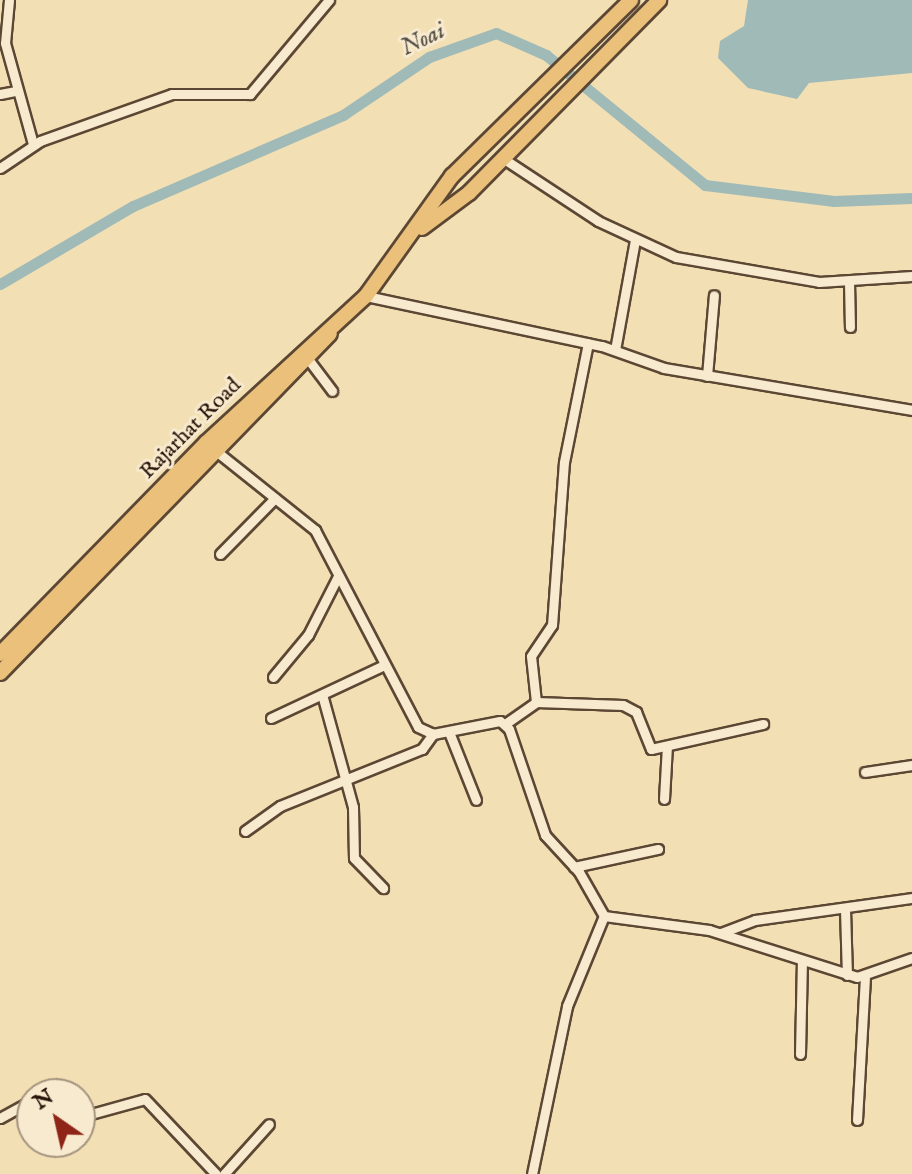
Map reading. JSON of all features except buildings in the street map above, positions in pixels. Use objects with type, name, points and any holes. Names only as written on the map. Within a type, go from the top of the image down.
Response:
[{"type":"main road","points":[[412,235],[452,176],[631,0]]},
{"type":"main road","points":[[412,235],[501,157],[659,0]]},
{"type":"main road","name":"Rajarhat Road","points":[[0,654],[206,443],[366,296],[412,235]]},
{"type":"main road","points":[[0,673],[308,359],[337,323]]},
{"type":"street","points":[[9,0],[5,43],[15,91],[33,144]]},
{"type":"street","points":[[0,168],[33,144],[172,94],[250,94],[329,0]]},
{"type":"street","points":[[0,94],[15,91]]},
{"type":"street","points":[[501,157],[635,240],[740,272],[849,281],[912,276]]},
{"type":"street","points":[[615,350],[635,240]]},
{"type":"street","points":[[849,281],[850,327]]},
{"type":"street","points":[[707,376],[714,295]]},
{"type":"street","points":[[366,296],[588,343],[707,376],[912,410]]},
{"type":"street","points":[[536,702],[531,656],[552,625],[564,462],[588,343]]},
{"type":"street","points":[[308,359],[332,391]]},
{"type":"street","points":[[216,451],[315,530],[382,666],[414,722],[433,734],[505,724],[536,702],[623,705],[636,712],[645,745],[667,746],[763,724]]},
{"type":"street","points":[[220,554],[275,498]]},
{"type":"street","points":[[273,677],[313,629],[338,576]]},
{"type":"street","points":[[271,718],[323,698],[382,666]]},
{"type":"street","points":[[323,698],[343,783],[353,807],[355,863],[383,888]]},
{"type":"street","points":[[505,724],[545,835],[574,867],[604,916]]},
{"type":"street","points":[[449,732],[476,800]]},
{"type":"street","points":[[245,831],[271,811],[422,749],[433,734]]},
{"type":"street","points":[[664,799],[667,746]]},
{"type":"street","points":[[865,772],[912,765]]},
{"type":"street","points":[[574,867],[658,849]]},
{"type":"street","points":[[721,933],[755,920],[912,898]]},
{"type":"street","points":[[845,909],[847,975]]},
{"type":"street","points":[[604,916],[721,933],[802,961],[865,978],[912,958]]},
{"type":"street","points":[[532,1174],[567,1006],[604,916]]},
{"type":"street","points":[[800,1054],[802,961]]},
{"type":"street","points":[[857,1120],[865,978]]},
{"type":"street","points":[[96,1113],[145,1099],[216,1174]]},
{"type":"street","points":[[224,1174],[269,1124]]},
{"type":"water","points":[[748,0],[912,0],[912,73],[809,83],[797,99],[748,88],[718,58],[720,41],[744,26]]},
{"type":"waterway","name":"Noai","points":[[0,284],[133,206],[343,115],[429,57],[496,33],[546,55],[705,185],[834,201],[912,198]]}]
